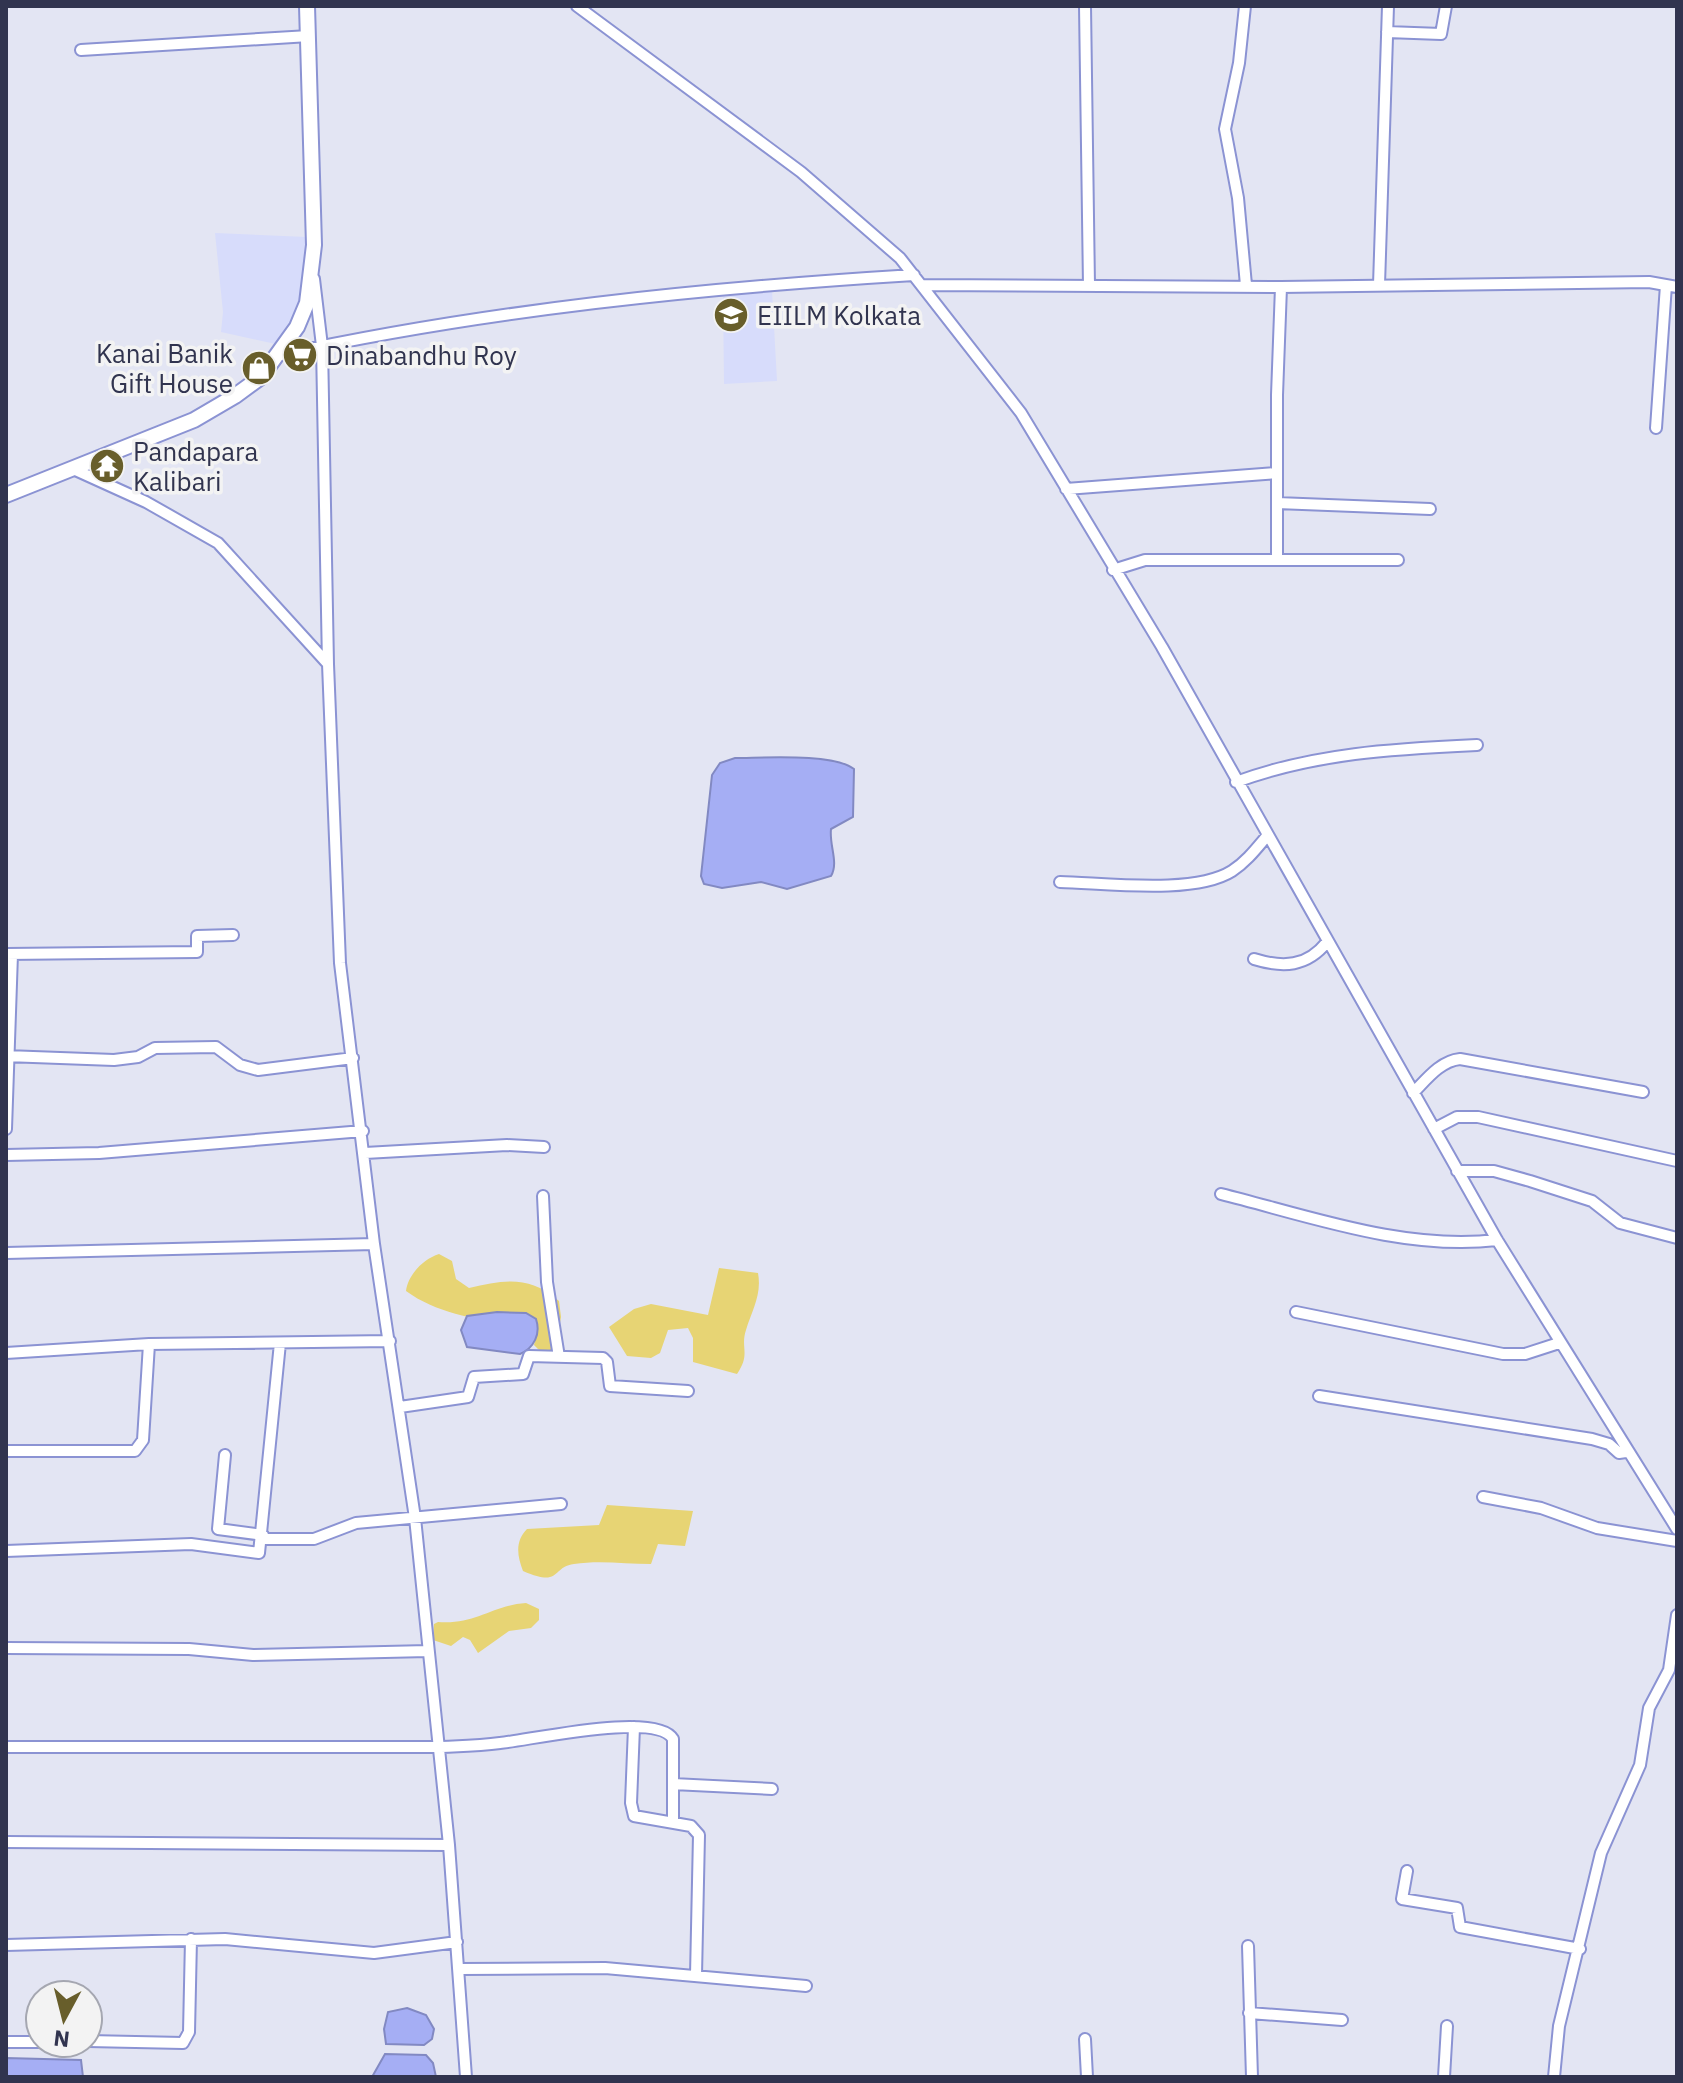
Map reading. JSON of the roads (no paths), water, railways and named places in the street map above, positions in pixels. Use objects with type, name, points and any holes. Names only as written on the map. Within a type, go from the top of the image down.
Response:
[{"type":"main road","points":[[10,489],[194,420],[261,377],[280,355],[297,327],[313,272],[307,6]]},
{"type":"street","points":[[577,6],[801,172],[900,258],[1021,413],[1162,647],[1497,1240],[1626,1452],[1677,1529]]},
{"type":"street","points":[[1085,6],[1089,286]]},
{"type":"street","points":[[1245,6],[1239,63],[1225,129],[1238,198],[1246,285]]},
{"type":"street","points":[[1379,285],[1388,6]]},
{"type":"street","points":[[1387,32],[1441,34],[1446,6]]},
{"type":"street","points":[[81,50],[309,36]]},
{"type":"street","points":[[313,272],[322,346],[328,664],[340,963],[363,1131],[374,1244],[415,1518],[449,1845],[466,2077]]},
{"type":"street","points":[[280,355],[601,303],[818,279],[914,275]]},
{"type":"street","points":[[922,285],[1281,287],[1573,282],[1671,286],[1656,428]]},
{"type":"street","points":[[1277,559],[1281,287]]},
{"type":"street","points":[[71,468],[146,502],[218,543],[328,664]]},
{"type":"street","points":[[1066,489],[1277,473]]},
{"type":"street","points":[[1277,503],[1430,509]]},
{"type":"street","points":[[1113,570],[1145,560],[1398,560]]},
{"type":"street","points":[[1236,782],[1309,759],[1477,745]]},
{"type":"street","points":[[1064,882],[1193,883],[1213,879],[1247,860],[1267,836]]},
{"type":"street","points":[[6,1129],[9,954],[197,952],[197,936],[233,935]]},
{"type":"street","points":[[1254,959],[1271,964],[1298,964],[1313,957],[1327,942]]},
{"type":"street","points":[[7,1056],[114,1060],[138,1057],[155,1048],[216,1047],[240,1065],[258,1070],[353,1058]]},
{"type":"street","points":[[1413,1093],[1436,1070],[1449,1061],[1460,1059],[1643,1092]]},
{"type":"street","points":[[1434,1129],[1457,1117],[1478,1117],[1677,1161]]},
{"type":"street","points":[[6,1155],[99,1153],[363,1131]]},
{"type":"street","points":[[365,1153],[507,1145],[544,1147]]},
{"type":"street","points":[[1457,1171],[1494,1171],[1530,1181],[1592,1201],[1620,1223],[1677,1238]]},
{"type":"street","points":[[1221,1194],[1410,1238],[1449,1243],[1497,1240]]},
{"type":"street","points":[[543,1196],[547,1282],[559,1357]]},
{"type":"street","points":[[6,1253],[374,1244]]},
{"type":"street","points":[[1296,1312],[1503,1354],[1525,1354],[1559,1343]]},
{"type":"street","points":[[6,1353],[149,1344],[390,1341]]},
{"type":"street","points":[[6,1551],[191,1544],[258,1554],[280,1343]]},
{"type":"street","points":[[6,1451],[135,1451],[143,1440],[149,1344]]},
{"type":"street","points":[[400,1407],[464,1398],[469,1395],[474,1377],[520,1375],[527,1370],[529,1356],[605,1359],[610,1386],[688,1391]]},
{"type":"street","points":[[1319,1396],[1497,1427],[1592,1439],[1609,1444],[1619,1453],[1626,1452]]},
{"type":"street","points":[[225,1455],[218,1529],[262,1537],[314,1539],[354,1523],[561,1504]]},
{"type":"street","points":[[1483,1497],[1541,1508],[1597,1528],[1677,1541]]},
{"type":"street","points":[[1554,2077],[1559,2026],[1601,1853],[1640,1765],[1649,1708],[1666,1681],[1677,1615]]},
{"type":"street","points":[[6,1648],[207,1649],[253,1655],[428,1651]]},
{"type":"street","points":[[634,1727],[631,1803],[634,1816],[691,1826],[699,1835],[696,1975]]},
{"type":"street","points":[[6,1747],[438,1747],[634,1727],[671,1734],[673,1822]]},
{"type":"street","points":[[673,1784],[772,1789]]},
{"type":"street","points":[[6,1842],[449,1845]]},
{"type":"street","points":[[1407,1871],[1402,1899],[1457,1908],[1458,1926],[1580,1949]]},
{"type":"street","points":[[6,1945],[191,1939],[297,1943],[374,1953],[457,1942]]},
{"type":"street","points":[[104,2041],[183,2043],[189,2032],[191,1939]]},
{"type":"street","points":[[1248,1946],[1252,2077]]},
{"type":"street","points":[[459,1969],[605,1968],[806,1986]]},
{"type":"street","points":[[1249,2013],[1342,2020]]},
{"type":"street","points":[[1444,2077],[1447,2026]]},
{"type":"street","points":[[1085,2039],[1087,2077]]},
{"type":"water","points":[[735,758],[815,758],[854,769],[853,817],[831,829],[834,865],[831,876],[787,889],[761,882],[722,888],[704,884],[701,876],[712,775],[720,763]]},
{"type":"water","points":[[497,1312],[526,1313],[536,1319],[537,1335],[529,1348],[520,1354],[467,1347],[461,1330],[467,1316]]},
{"type":"water","points":[[407,2008],[426,2015],[434,2029],[432,2039],[424,2045],[386,2044],[384,2029],[388,2012]]},
{"type":"water","points":[[385,2054],[426,2055],[433,2063],[436,2077],[372,2077]]},
{"type":"water","points":[[6,2058],[81,2060],[83,2077],[6,2077]]},
{"type":"place","name":"EIILM Kolkata","points":[[731,315]]},
{"type":"place","name":"Dinabandhu Roy","points":[[300,355]]},
{"type":"place","name":"Kanai Banik Gift House","points":[[259,368]]},
{"type":"place","name":"Pandapara Kalibari","points":[[107,466]]}]
